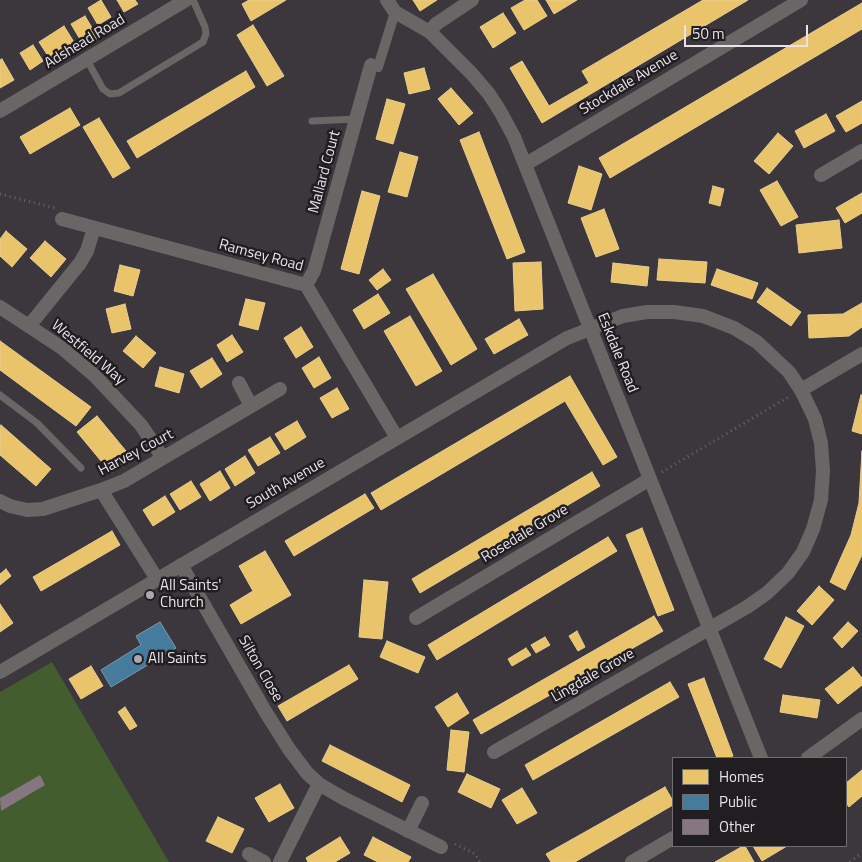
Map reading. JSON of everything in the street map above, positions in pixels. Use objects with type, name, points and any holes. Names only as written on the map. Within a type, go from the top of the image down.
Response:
[{"type":"street","name":"Adshead Road","points":[[0,111],[186,0]]},
{"type":"street","name":"Eskdale Road","points":[[387,0],[395,12],[430,32],[472,74],[500,111],[526,164],[761,757]]},
{"type":"street","points":[[430,32],[436,24],[472,0]]},
{"type":"street","name":"Stockdale Avenue","points":[[526,164],[801,0]]},
{"type":"street","points":[[370,65],[378,67],[395,12]]},
{"type":"street","name":"Mallard Court","points":[[306,286],[314,271],[370,65]]},
{"type":"street","points":[[821,175],[862,151]]},
{"type":"street","name":"Ramsey Road","points":[[62,219],[306,286],[397,438]]},
{"type":"street","points":[[29,326],[80,263],[87,251],[94,228]]},
{"type":"street","name":"Westfield Way","points":[[0,308],[62,348],[95,376],[141,425],[163,458]]},
{"type":"street","name":"South Avenue","points":[[0,672],[567,338],[623,316],[647,312],[674,312],[703,316],[734,328],[757,342],[789,372],[802,390]]},
{"type":"street","points":[[802,390],[862,354]]},
{"type":"street","points":[[239,383],[251,406]]},
{"type":"street","name":"Harvey Court","points":[[0,501],[18,508],[43,509],[124,481],[280,389]]},
{"type":"street","name":"Lingdale Grove","points":[[494,752],[747,607],[767,593],[788,573],[803,552],[813,528],[821,500],[823,471],[821,443],[815,419],[802,390]]},
{"type":"street","name":"Rosedale Grove","points":[[416,618],[650,479]]},
{"type":"street","points":[[101,490],[157,579]]},
{"type":"street","name":"Silton Close","points":[[181,565],[289,749],[307,773],[319,784],[441,847]]},
{"type":"street","points":[[809,757],[862,719]]},
{"type":"street","points":[[280,862],[319,784]]},
{"type":"street","points":[[408,831],[422,803]]},
{"type":"street","points":[[632,862],[672,839]]},
{"type":"street","points":[[249,854],[264,862]]},
{"type":"lane","points":[[87,60],[103,89],[110,94],[119,93],[203,42],[206,34],[205,27],[193,0]]},
{"type":"lane","points":[[312,121],[356,119]]},
{"type":"lane","points":[[0,395],[37,423],[81,468]]},
{"type":"path","points":[[0,194],[64,210],[62,219]]},
{"type":"path","points":[[650,479],[802,390]]},
{"type":"path","points":[[441,847],[445,839],[475,854],[480,862]]},
{"type":"path","points":[[850,862],[862,853]]},
{"type":"green space","points":[[52,662],[169,862],[0,862],[0,692]]},
{"type":"building: Homes","points":[[101,0],[111,17],[98,25],[88,8]]},
{"type":"building: Homes","points":[[117,0],[135,0],[138,4],[124,12]]},
{"type":"building: Homes","points":[[249,0],[286,0],[251,21],[242,4]]},
{"type":"building: Homes","points":[[413,0],[437,0],[420,11]]},
{"type":"building: Homes","points":[[525,0],[537,0],[547,16],[524,30],[511,8]]},
{"type":"building: Homes","points":[[546,0],[577,0],[554,14]]},
{"type":"building: Homes","points":[[703,0],[748,0],[542,123],[510,68],[522,61],[549,106],[589,83],[582,71]]},
{"type":"building: Homes","points":[[862,3],[862,29],[610,178],[599,158]]},
{"type":"building: Homes","points":[[503,13],[516,33],[493,48],[480,27]]},
{"type":"building: Homes","points":[[85,16],[98,38],[84,46],[71,24]]},
{"type":"building: Homes","points":[[253,25],[284,76],[267,86],[237,35]]},
{"type":"building: Homes","points":[[64,26],[77,47],[52,62],[39,42]]},
{"type":"building: Homes","points":[[33,45],[43,61],[30,70],[20,53]]},
{"type":"building: Homes","points":[[2,59],[14,80],[0,88],[0,60]]},
{"type":"building: Homes","points":[[424,68],[430,89],[409,94],[404,73]]},
{"type":"building: Homes","points":[[246,71],[255,87],[137,158],[127,141]]},
{"type":"building: Homes","points":[[451,88],[473,113],[459,125],[438,99]]},
{"type":"building: Homes","points":[[387,99],[405,104],[393,144],[376,139]]},
{"type":"building: Homes","points":[[862,101],[862,123],[846,132],[836,116]]},
{"type":"building: Homes","points":[[70,108],[80,125],[30,154],[20,137]]},
{"type":"building: Homes","points":[[826,114],[835,131],[804,148],[795,131]]},
{"type":"building: Homes","points":[[99,118],[130,168],[113,178],[83,127]]},
{"type":"building: Homes","points":[[479,132],[525,252],[507,259],[460,140]]},
{"type":"building: Homes","points":[[778,133],[793,146],[769,174],[754,161]]},
{"type":"building: Homes","points":[[400,152],[418,157],[407,197],[388,192]]},
{"type":"building: Homes","points":[[579,166],[602,174],[591,210],[568,203]]},
{"type":"building: Homes","points":[[777,181],[798,217],[781,226],[760,190]]},
{"type":"building: Homes","points":[[713,186],[724,189],[720,206],[709,203]]},
{"type":"building: Homes","points":[[362,191],[380,196],[359,274],[341,269]]},
{"type":"building: Homes","points":[[862,193],[862,213],[845,223],[836,208]]},
{"type":"building: Homes","points":[[604,209],[619,249],[596,257],[581,218]]},
{"type":"building: Homes","points":[[839,220],[842,248],[799,253],[796,225]]},
{"type":"building: Homes","points":[[6,231],[27,249],[12,267],[0,256],[0,239]]},
{"type":"building: Homes","points":[[45,241],[66,259],[51,277],[30,258]]},
{"type":"building: Homes","points":[[659,259],[707,262],[705,283],[657,280]]},
{"type":"building: Homes","points":[[541,262],[543,309],[515,311],[513,263]]},
{"type":"building: Homes","points":[[613,263],[649,267],[647,286],[611,282]]},
{"type":"building: Homes","points":[[120,265],[140,270],[133,296],[114,291]]},
{"type":"building: Homes","points":[[383,269],[391,280],[377,290],[369,280]]},
{"type":"building: Homes","points":[[717,269],[758,283],[752,299],[711,285]]},
{"type":"building: Homes","points":[[433,274],[477,349],[451,365],[406,289]]},
{"type":"building: Homes","points":[[767,288],[801,312],[791,326],[757,302]]},
{"type":"building: Homes","points":[[378,294],[390,313],[364,329],[353,310]]},
{"type":"building: Homes","points":[[246,299],[265,303],[258,330],[239,325]]},
{"type":"building: Homes","points":[[862,303],[862,327],[849,336],[809,338],[808,315],[843,314]]},
{"type":"building: Homes","points":[[125,304],[131,329],[112,333],[106,309]]},
{"type":"building: Homes","points":[[410,316],[442,371],[416,386],[384,331]]},
{"type":"building: Homes","points":[[519,319],[528,335],[494,354],[485,339]]},
{"type":"building: Homes","points":[[301,327],[313,347],[296,358],[284,338]]},
{"type":"building: Homes","points":[[232,335],[243,352],[227,362],[217,345]]},
{"type":"building: Homes","points":[[136,336],[156,353],[143,368],[123,351]]},
{"type":"building: Homes","points":[[0,341],[91,407],[76,426],[0,370]]},
{"type":"building: Homes","points":[[319,357],[331,378],[314,388],[302,368]]},
{"type":"building: Homes","points":[[212,358],[222,374],[201,388],[190,371]]},
{"type":"building: Homes","points":[[160,367],[184,374],[179,393],[155,386]]},
{"type":"building: Homes","points":[[570,376],[617,457],[603,465],[565,401],[381,510],[371,493]]},
{"type":"building: Homes","points":[[337,388],[349,409],[332,418],[320,398]]},
{"type":"building: Homes","points":[[862,395],[862,434],[852,431]]},
{"type":"building: Homes","points":[[97,416],[131,457],[111,473],[77,432]]},
{"type":"building: Homes","points":[[297,421],[306,437],[285,450],[275,434]]},
{"type":"building: Homes","points":[[1,425],[51,469],[36,486],[0,455]]},
{"type":"building: Homes","points":[[270,437],[280,453],[258,466],[248,450]]},
{"type":"building: Homes","points":[[862,451],[862,555],[845,590],[830,582],[851,535],[859,503]]},
{"type":"building: Homes","points":[[245,456],[255,473],[235,486],[225,469]]},
{"type":"building: Homes","points":[[220,471],[230,488],[210,501],[200,484]]},
{"type":"building: Homes","points":[[592,472],[600,486],[420,593],[412,579]]},
{"type":"building: Homes","points":[[191,481],[201,497],[180,510],[170,494]]},
{"type":"building: Homes","points":[[365,494],[374,508],[294,556],[285,541]]},
{"type":"building: Homes","points":[[165,496],[175,512],[153,526],[143,510]]},
{"type":"building: Homes","points":[[642,528],[674,610],[658,616],[626,535]]},
{"type":"building: Homes","points":[[112,531],[120,545],[41,591],[33,577]]},
{"type":"building: Homes","points":[[608,537],[617,551],[437,660],[428,645]]},
{"type":"building: Homes","points":[[265,551],[291,595],[241,624],[230,605],[253,591],[239,566]]},
{"type":"building: Homes","points":[[6,569],[11,576],[0,585],[0,574]]},
{"type":"building: Homes","points":[[364,580],[388,582],[382,639],[359,637]]},
{"type":"building: Homes","points":[[819,586],[834,600],[812,625],[797,611]]},
{"type":"building: Homes","points":[[0,604],[13,623],[0,632]]},
{"type":"building: Homes","points":[[654,616],[663,631],[481,734],[473,720]]},
{"type":"building: Homes","points":[[786,617],[804,626],[781,668],[764,659]]},
{"type":"building: Homes","points":[[848,622],[858,631],[842,648],[833,638]]},
{"type":"building: Homes","points":[[577,631],[585,647],[578,651],[569,636]]},
{"type":"building: Homes","points":[[545,637],[550,645],[536,653],[531,645]]},
{"type":"building: Homes","points":[[387,641],[425,657],[418,673],[380,657]]},
{"type":"building: Homes","points":[[526,648],[531,655],[512,666],[508,659]]},
{"type":"building: Homes","points":[[349,665],[358,679],[287,721],[278,706]]},
{"type":"building: Homes","points":[[91,666],[103,686],[81,699],[69,679]]},
{"type":"building: Homes","points":[[853,667],[862,678],[862,685],[838,704],[825,689]]},
{"type":"building: Homes","points":[[704,678],[733,756],[717,757],[688,684]]},
{"type":"building: Homes","points":[[670,682],[679,697],[533,780],[525,765]]},
{"type":"building: Homes","points":[[457,693],[469,713],[448,727],[435,707]]},
{"type":"building: Homes","points":[[783,695],[820,700],[817,718],[780,712]]},
{"type":"building: Homes","points":[[125,707],[137,726],[130,730],[118,712]]},
{"type":"building: Homes","points":[[451,730],[469,732],[464,772],[447,770]]},
{"type":"building: Homes","points":[[330,745],[410,785],[402,802],[322,761]]},
{"type":"building: Homes","points":[[862,770],[862,796],[849,807],[847,804],[847,782]]},
{"type":"building: Homes","points":[[467,774],[500,789],[491,808],[458,792]]},
{"type":"building: Homes","points":[[280,784],[294,808],[269,822],[255,798]]},
{"type":"building: Homes","points":[[665,787],[672,799],[672,806],[575,862],[551,862],[546,854]]},
{"type":"building: Homes","points":[[522,788],[537,813],[517,824],[502,800]]},
{"type":"building: Homes","points":[[218,817],[244,829],[232,853],[206,841]]},
{"type":"building: Homes","points":[[340,837],[350,853],[335,862],[308,862],[306,858]]},
{"type":"building: Homes","points":[[373,837],[411,857],[408,862],[378,862],[364,855]]},
{"type":"building: Homes","points":[[741,847],[746,847],[754,862],[715,862]]},
{"type":"building: Homes","points":[[754,847],[785,847],[762,861]]},
{"type":"building: Public","name":"All Saints","points":[[160,622],[176,648],[111,687],[101,670],[141,645],[136,636]]},
{"type":"building: Other","points":[[40,775],[45,785],[1,811],[0,798]]},
{"type":"place","name":"All Saints' Church","points":[[150,595]]},
{"type":"place","name":"All Saints","points":[[138,659]]}]
